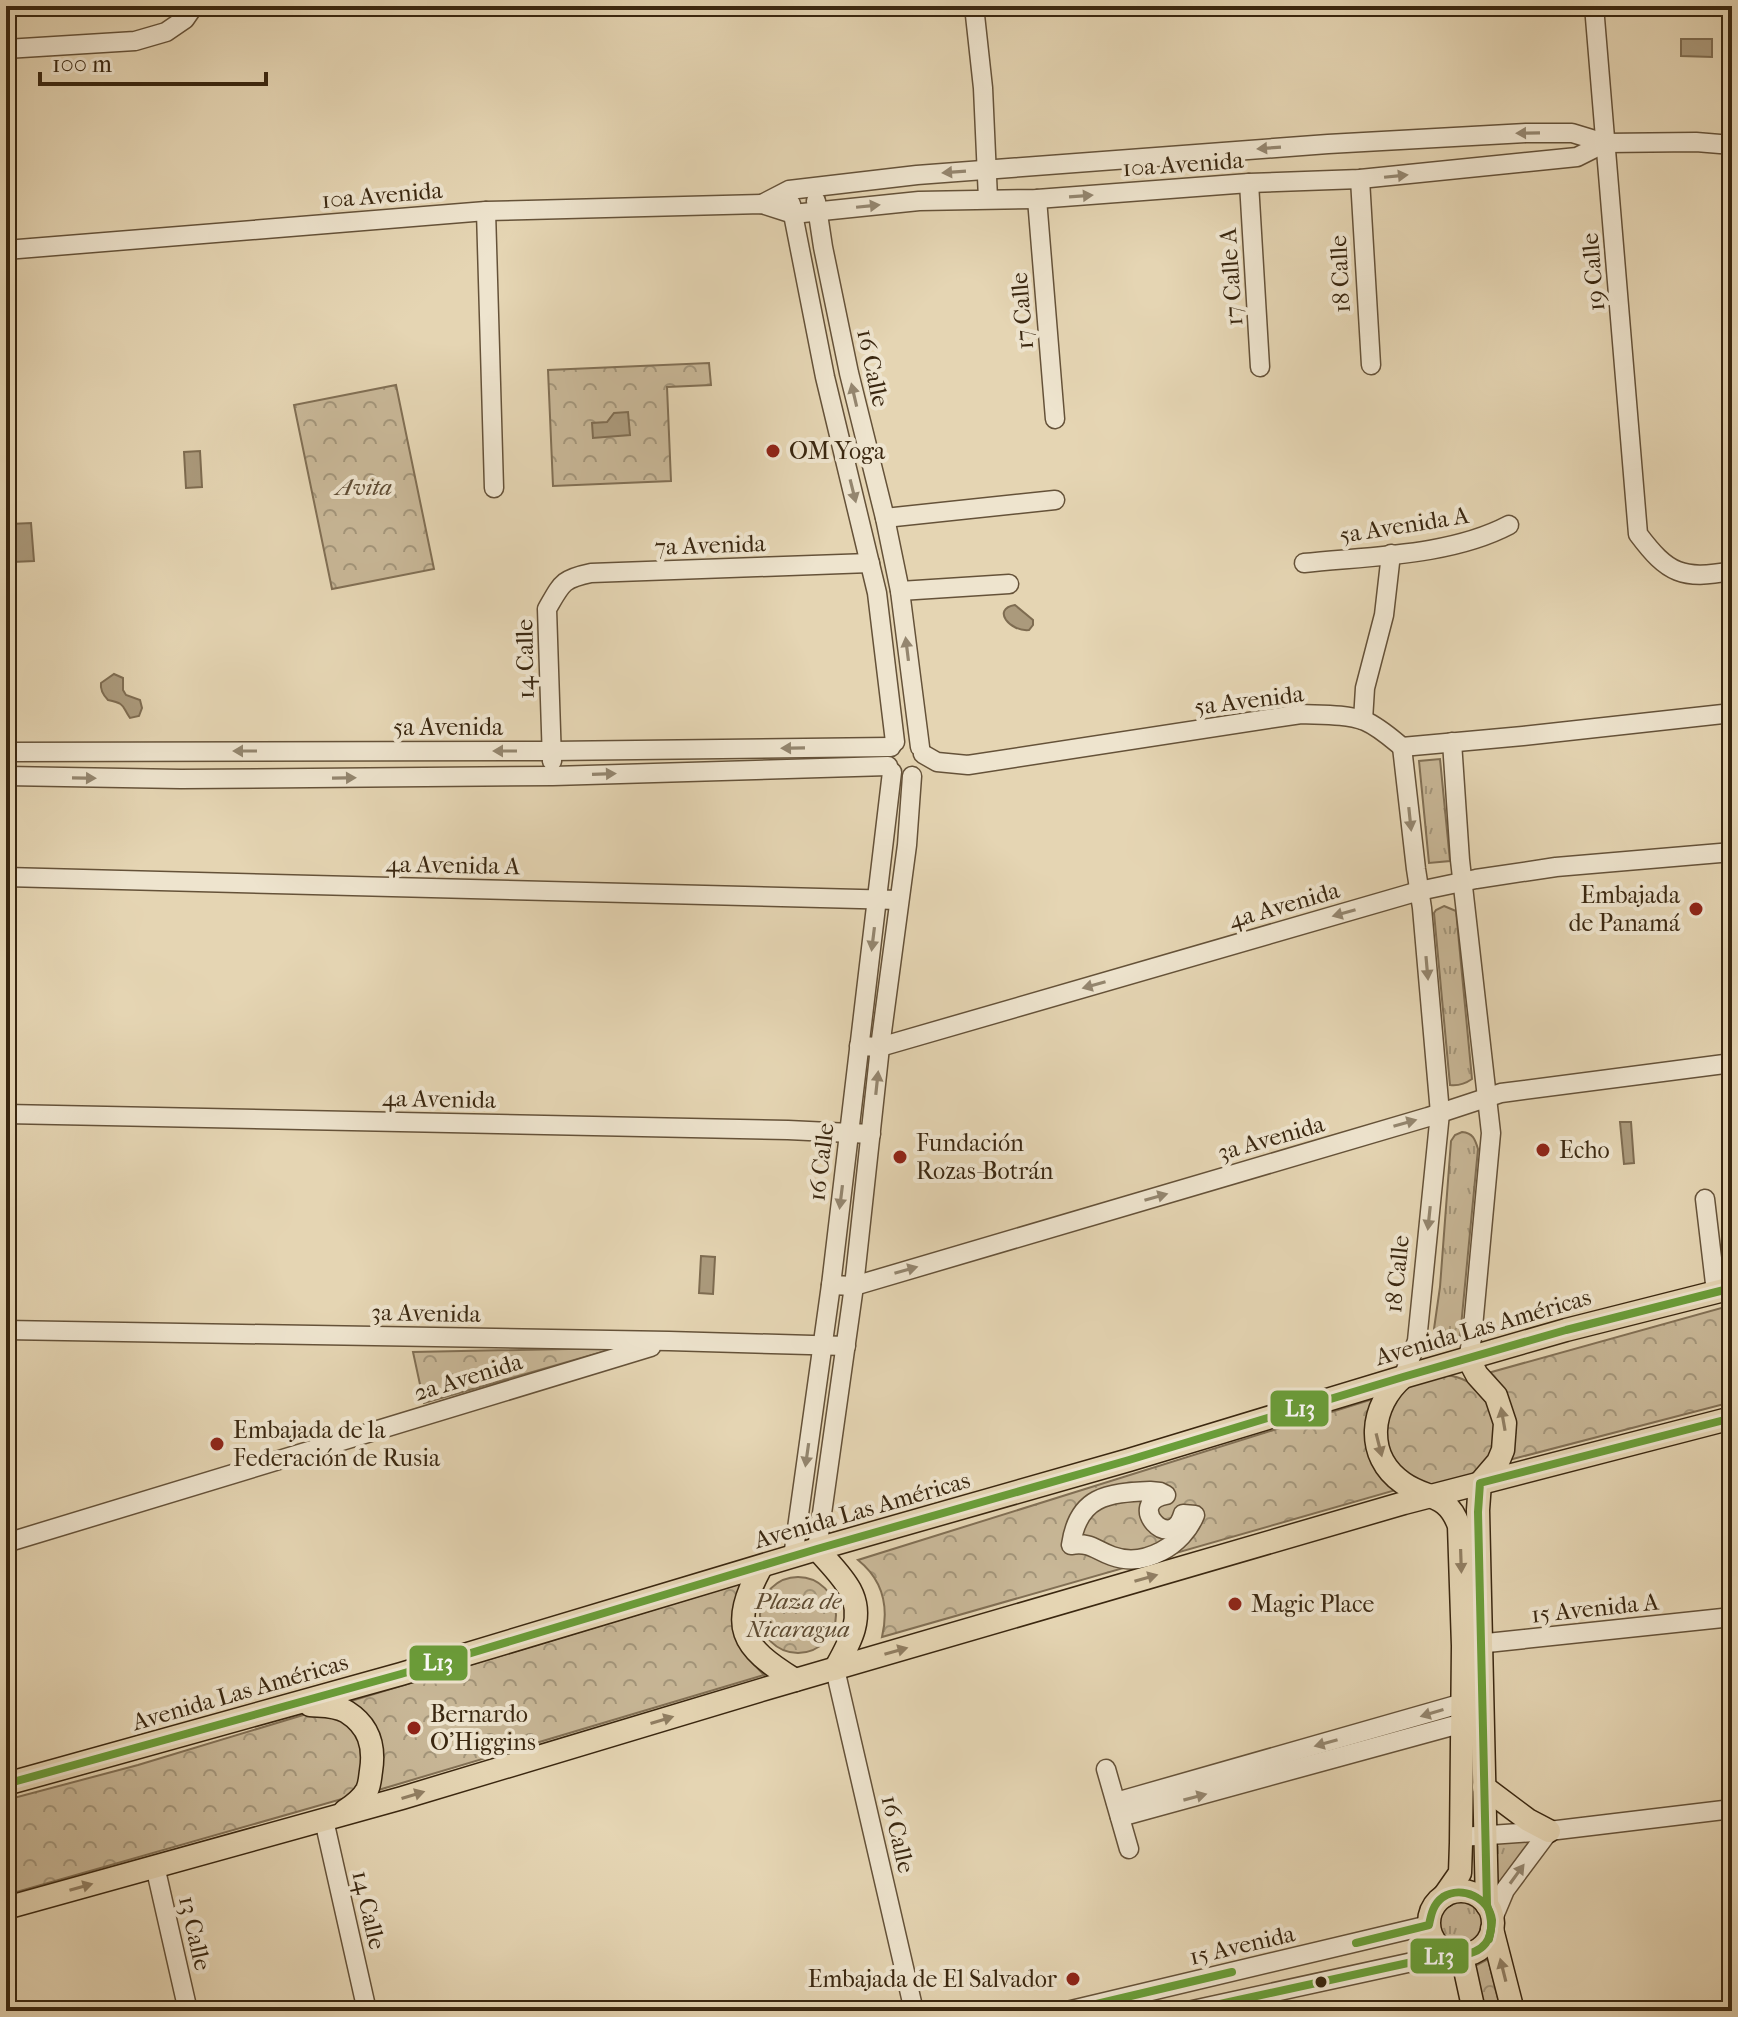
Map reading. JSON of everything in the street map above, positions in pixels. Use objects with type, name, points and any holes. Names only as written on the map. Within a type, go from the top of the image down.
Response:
[{"type":"main road","name":"Avenida Las Américas","points":[[6,1784],[294,1704],[1468,1358],[1724,1290]]},
{"type":"main road","points":[[1468,1358],[1477,1375],[1496,1396],[1505,1423],[1503,1450],[1498,1462],[1480,1483]]},
{"type":"main road","name":"18 Calle","points":[[1403,1377],[1393,1385],[1379,1407],[1375,1433],[1377,1446],[1389,1470],[1398,1479],[1412,1489],[1447,1504],[1459,1526],[1484,1787],[1490,1918],[1513,2011]]},
{"type":"main road","points":[[6,1908],[330,1818],[1432,1495],[1732,1418]]},
{"type":"main road","name":"18 Calle","points":[[1444,1896],[1460,1873],[1463,1713],[1472,1645],[1480,1483]]},
{"type":"main road","points":[[817,1549],[850,1590],[856,1607],[856,1626],[850,1644],[835,1669]]},
{"type":"main road","points":[[761,1567],[743,1606],[746,1636],[755,1652],[795,1680]]},
{"type":"main road","points":[[294,1704],[331,1706],[346,1711],[367,1732],[372,1746],[369,1788],[357,1804],[330,1818]]},
{"type":"main road","points":[[1484,1787],[1528,1820],[1549,1831]]},
{"type":"main road","points":[[1451,1893],[1475,1895],[1490,1918],[1486,1943],[1475,1952],[1456,1955],[1437,1945],[1429,1925],[1432,1909],[1451,1893]]},
{"type":"main road","points":[[1456,1955],[1474,2011]]},
{"type":"street","points":[[6,49],[135,41],[166,32],[185,19],[194,6]]},
{"type":"street","points":[[896,6],[909,6]]},
{"type":"street","points":[[974,6],[983,88],[988,199]]},
{"type":"street","name":"19 Calle","points":[[1594,6],[1638,534],[1668,567],[1686,574],[1704,576],[1732,571]]},
{"type":"street","name":"10a Avenida","points":[[6,250],[486,211],[762,204],[793,214],[919,201],[1037,199],[1249,183],[1329,162],[1526,133],[1572,133],[1605,143],[1696,142],[1732,145]]},
{"type":"street","name":"10a Avenida","points":[[762,204],[789,190],[814,186],[987,170],[1329,162],[1360,179],[1577,157],[1605,143]]},
{"type":"street","name":"18 Calle","points":[[1360,179],[1371,365]]},
{"type":"street","name":"17 Calle A","points":[[1249,183],[1260,367]]},
{"type":"street","name":"16 Calle","points":[[814,186],[849,373],[900,591],[919,761],[880,1047],[854,1286],[817,1549]]},
{"type":"street","name":"16 Calle","points":[[789,190],[825,377],[877,593],[893,745],[886,760],[890,769],[878,900],[831,1285],[793,1557]]},
{"type":"street","name":"17 Calle","points":[[1037,199],[1055,419]]},
{"type":"street","points":[[731,204],[777,220],[788,230],[801,251]]},
{"type":"street","points":[[486,211],[494,488]]},
{"type":"street","points":[[885,518],[1055,500]]},
{"type":"street","name":"5a Avenida A","points":[[1304,563],[1461,544],[1509,525]]},
{"type":"street","points":[[1363,720],[1365,688],[1384,615],[1391,554]]},
{"type":"street","name":"7a Avenida","points":[[557,591],[569,578],[591,573],[870,563]]},
{"type":"street","points":[[900,591],[1009,584]]},
{"type":"street","name":"14 Calle","points":[[553,776],[547,609],[557,591]]},
{"type":"street","points":[[1402,747],[1732,713]]},
{"type":"street","name":"5a Avenida","points":[[6,776],[181,779],[890,769],[898,776],[919,761],[968,765],[1301,714],[1363,720],[1402,747]]},
{"type":"street","name":"5a Avenida","points":[[6,752],[551,751],[893,745],[909,740],[919,761]]},
{"type":"street","points":[[1452,742],[1460,860],[1491,1133],[1468,1358]]},
{"type":"street","name":"18 Calle","points":[[1402,747],[1440,1113],[1417,1341],[1403,1377]]},
{"type":"street","name":"4a Avenida","points":[[859,1046],[880,1047],[1419,891],[1464,881],[1556,867],[1732,852]]},
{"type":"street","name":"4a Avenida A","points":[[6,877],[899,900]]},
{"type":"street","name":"3a Avenida","points":[[831,1285],[854,1286],[1501,1093],[1732,1063]]},
{"type":"street","name":"4a Avenida","points":[[6,1114],[871,1134]]},
{"type":"street","points":[[1705,1199],[1724,1290]]},
{"type":"street","name":"3a Avenida","points":[[6,1330],[846,1346]]},
{"type":"street","name":"2a Avenida","points":[[6,1543],[669,1341]]},
{"type":"street","points":[[1129,1492],[1160,1492],[1166,1495],[1156,1499],[1149,1513],[1158,1527],[1169,1529],[1179,1524],[1183,1514],[1195,1515],[1181,1539],[1149,1555],[1120,1558],[1087,1544],[1071,1545],[1076,1523],[1094,1501],[1129,1492]]},
{"type":"street","name":"15 Avenida A","points":[[1472,1645],[1732,1617]]},
{"type":"street","name":"16 Calle","points":[[835,1669],[914,2011]]},
{"type":"street","points":[[1118,1810],[1463,1713]]},
{"type":"street","points":[[1106,1769],[1129,1849]]},
{"type":"street","points":[[1461,1837],[1549,1831],[1732,1809]]},
{"type":"street","name":"14 Calle","points":[[330,1818],[367,2011]]},
{"type":"street","points":[[1490,1918],[1505,1890],[1549,1831]]},
{"type":"street","name":"13 Calle","points":[[155,1866],[188,2011]]},
{"type":"street","name":"15 Avenida","points":[[1067,2011],[1429,1925]]},
{"type":"street","points":[[1188,2011],[1456,1955]]},
{"type":"green space","points":[[709,363],[711,385],[667,387],[671,481],[553,486],[548,370]]},
{"type":"green space","name":"Avita","points":[[396,385],[434,569],[332,589],[294,405]]},
{"type":"green space","points":[[1440,759],[1450,861],[1429,863],[1419,761]]},
{"type":"green space","points":[[1444,906],[1456,911],[1472,1079],[1456,1085],[1450,1085],[1434,913]]},
{"type":"green space","points":[[1462,1132],[1473,1137],[1478,1149],[1460,1337],[1455,1343],[1447,1344],[1438,1340],[1434,1329],[1451,1141]]},
{"type":"green space","points":[[1732,1305],[1732,1402],[1509,1460],[1513,1448],[1513,1413],[1504,1391],[1488,1373]]},
{"type":"green space","points":[[616,1348],[424,1403],[413,1352]]},
{"type":"green space","points":[[1441,1375],[1462,1379],[1480,1391],[1492,1409],[1496,1430],[1492,1451],[1480,1469],[1462,1481],[1441,1485],[1420,1481],[1402,1469],[1390,1451],[1386,1430],[1390,1409],[1402,1391],[1420,1379]]},
{"type":"green space","points":[[1373,1399],[1365,1433],[1396,1490],[882,1637],[885,1615],[882,1595],[873,1576],[858,1560]]},
{"type":"green space","name":"Plaza de Nicaragua","points":[[791,1577],[805,1577],[819,1583],[830,1594],[836,1615],[833,1630],[825,1642],[805,1653],[791,1653],[777,1647],[766,1636],[760,1622],[760,1608],[766,1594],[777,1583]]},
{"type":"green space","points":[[742,1583],[733,1610],[735,1633],[746,1654],[764,1675],[375,1791],[377,1767],[341,1704]]},
{"type":"green space","points":[[323,1709],[343,1716],[367,1746],[356,1795],[6,1895],[6,1800],[138,1765]]},
{"type":"green space","points":[[1537,1837],[1497,1896],[1495,1841]]},
{"type":"green space","points":[[1461,1900],[1478,1907],[1485,1924],[1478,1941],[1461,1948],[1444,1941],[1437,1924],[1444,1907]]},
{"type":"green space","points":[[1488,1959],[1501,2011],[1481,2011],[1471,1968]]},
{"type":"shaded area","points":[[1681,39],[1712,39],[1712,57],[1681,56]]},
{"type":"shaded area","points":[[628,412],[630,435],[593,438],[592,423],[607,422],[614,413]]},
{"type":"shaded area","points":[[200,451],[202,487],[186,488],[184,452]]},
{"type":"shaded area","points":[[31,523],[34,561],[13,562],[10,524]]},
{"type":"shaded area","points":[[1015,605],[1033,620],[1029,630],[1015,628],[1006,620],[1004,611]]},
{"type":"shaded area","points":[[114,674],[123,678],[126,695],[140,700],[142,708],[139,716],[130,718],[122,706],[108,700],[103,694],[101,683]]},
{"type":"shaded area","points":[[1620,1122],[1631,1122],[1634,1163],[1624,1164]]},
{"type":"shaded area","points":[[701,1256],[715,1257],[713,1294],[699,1293]]},
{"type":"transit line","name":"L13","points":[[6,1784],[401,1674],[1566,1330],[1732,1288]]},
{"type":"transit line","name":"L13","points":[[1188,2011],[1449,1954],[1471,1953],[1486,1943],[1491,1927],[1487,1905],[1478,1512],[1480,1483],[1732,1418]]},
{"type":"transit line","name":"L13","points":[[1356,1943],[1429,1925],[1440,1900],[1458,1892],[1474,1896],[1486,1905],[1492,1920],[1489,1939]]},
{"type":"transit line","name":"L13","points":[[1067,2011],[1232,1972]]},
{"type":"place","name":"OM Yoga","points":[[773,451]]},
{"type":"place","name":"Embajada de Panamá","points":[[1696,909]]},
{"type":"place","name":"Echo","points":[[1543,1150]]},
{"type":"place","name":"Fundación Rozas-Botrán","points":[[900,1157]]},
{"type":"place","name":"Embajada de la Federación de Rusia","points":[[217,1444]]},
{"type":"place","name":"Magic Place","points":[[1235,1604]]},
{"type":"place","name":"Bernardo O'Higgins","points":[[414,1728]]},
{"type":"place","name":"Embajada de El Salvador","points":[[1073,1979]]}]
